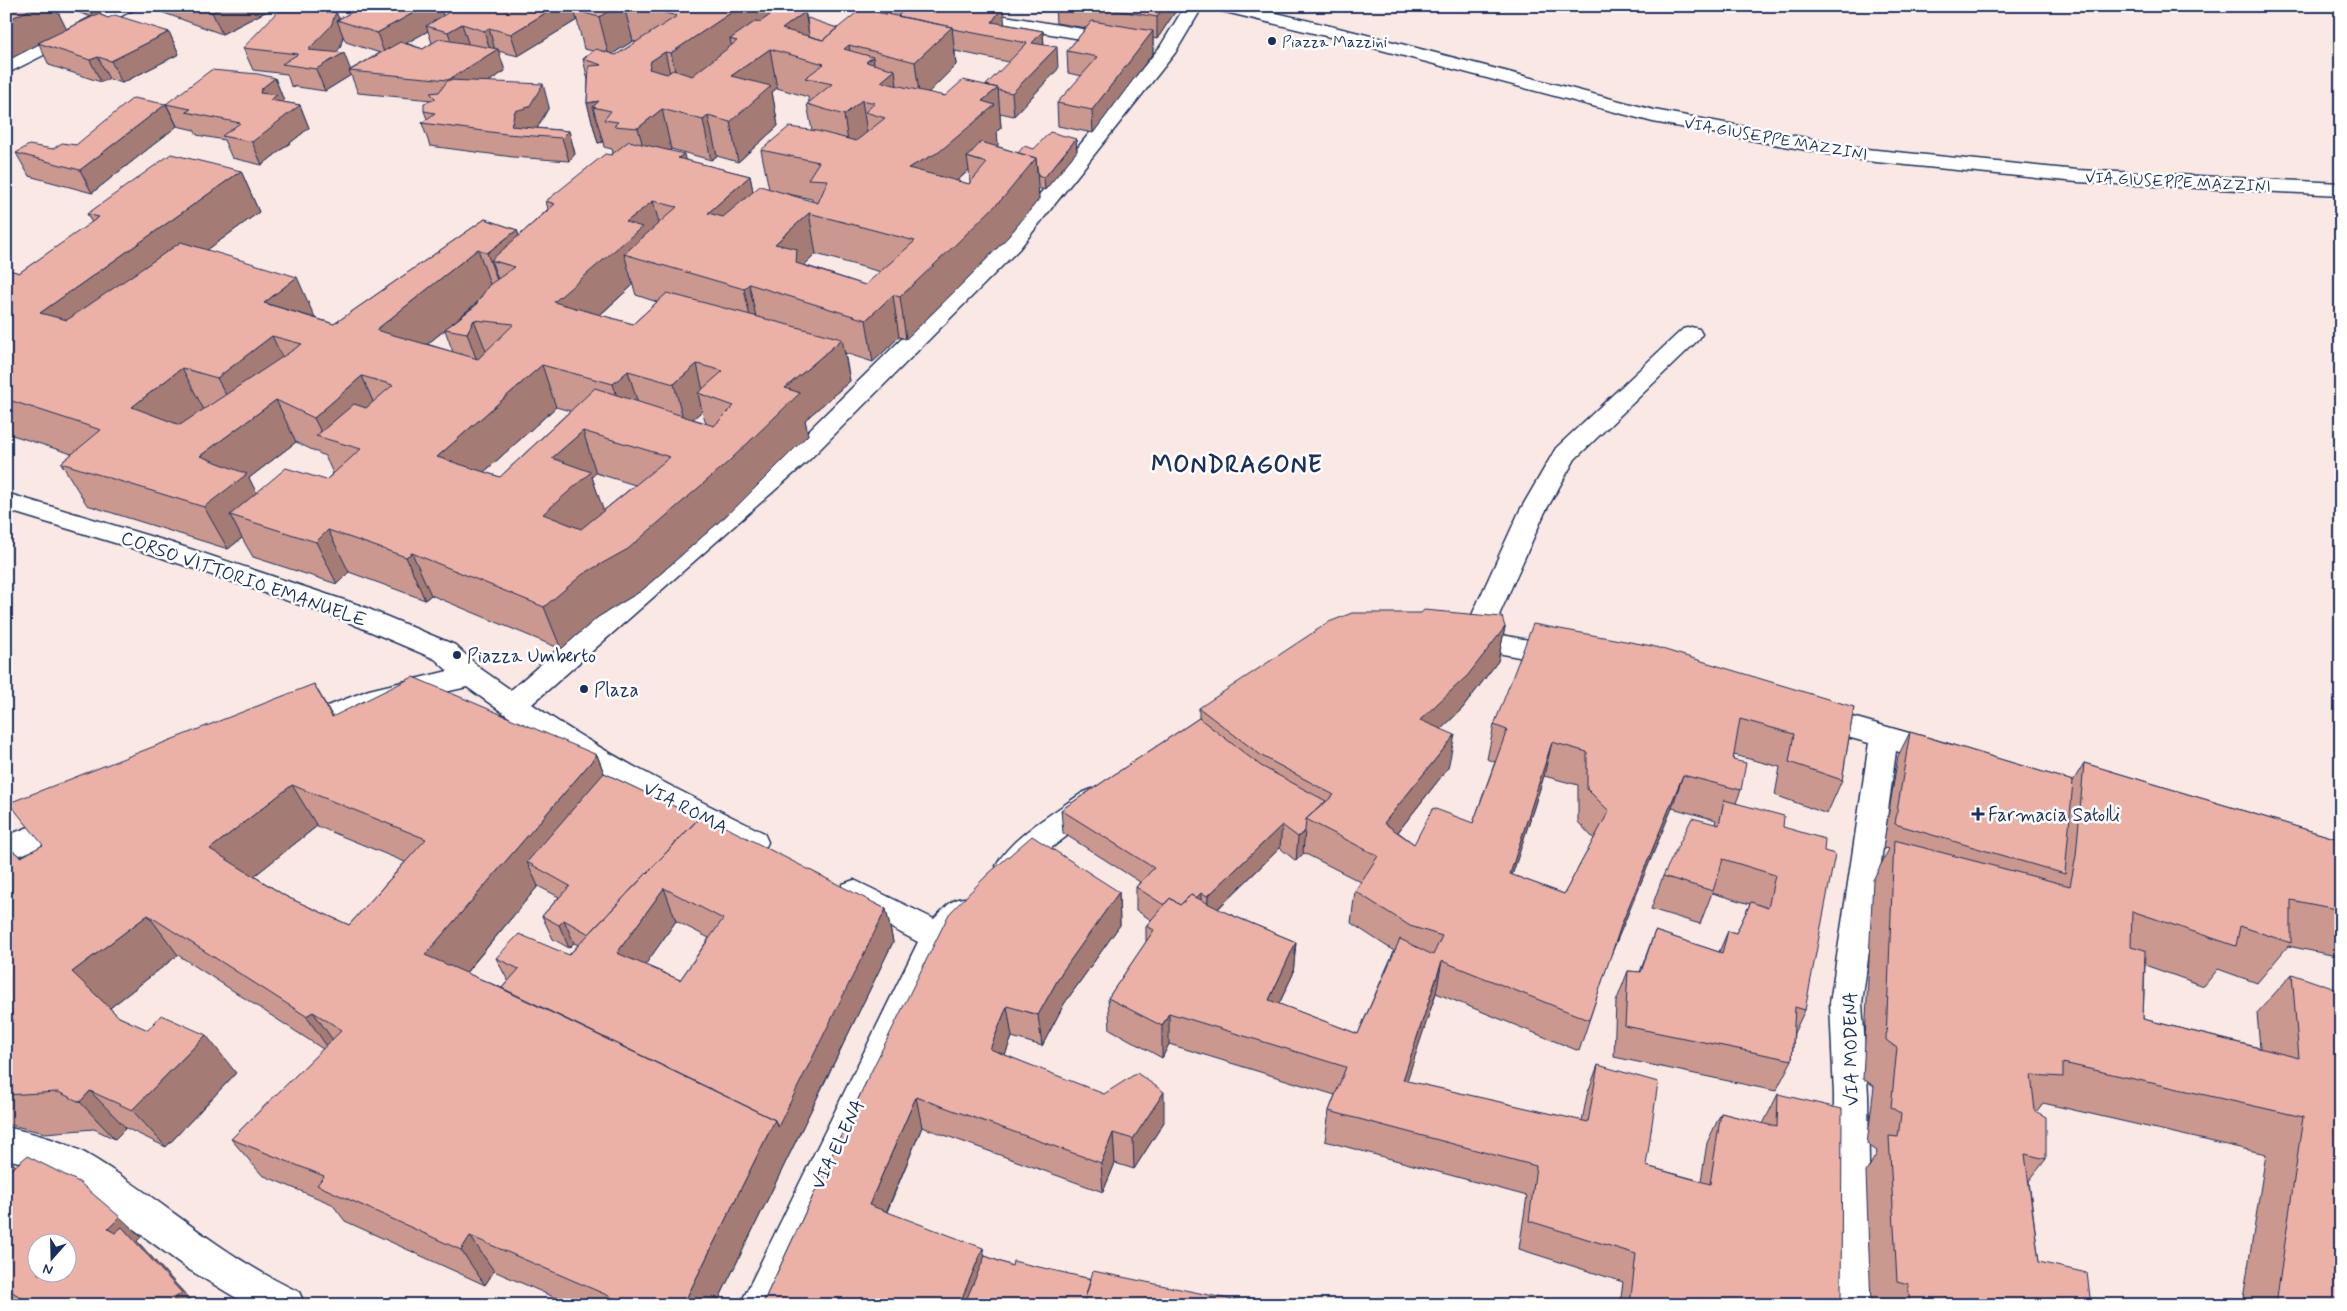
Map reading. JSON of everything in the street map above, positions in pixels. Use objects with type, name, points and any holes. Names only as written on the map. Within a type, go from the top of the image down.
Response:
[{"type":"street","points":[[6,68],[126,6]]},
{"type":"street","points":[[912,6],[1152,46]]},
{"type":"street","points":[[511,706],[702,542],[800,454],[1011,244],[1152,46],[1194,6]]},
{"type":"street","name":"VIA GIUSEPPE MAZZINI","points":[[1224,6],[1359,38],[1653,116],[1866,154],[2077,176],[2341,189]]},
{"type":"street","points":[[1475,638],[1532,512],[1565,454],[1692,334]]},
{"type":"street","name":"CORSO VITTORIO EMANUELE","points":[[6,501],[157,547],[350,612],[445,652],[471,676]]},
{"type":"street","points":[[1437,638],[1475,638],[1586,660]]},
{"type":"street","points":[[270,741],[379,697],[471,676]]},
{"type":"street","name":"VIA ROMA","points":[[471,676],[511,706],[558,737],[626,776],[777,854]]},
{"type":"street","points":[[1792,710],[1970,761]]},
{"type":"street","name":"VIA MODENA","points":[[1852,1305],[1851,1095],[1846,1002],[1884,736]]},
{"type":"street","name":"VIA ELENA","points":[[759,1305],[937,936],[1035,843],[1115,784]]},
{"type":"street","points":[[6,849],[97,812]]},
{"type":"street","points":[[831,881],[937,936]]},
{"type":"street","points":[[6,1143],[42,1151],[82,1170],[201,1256],[286,1305]]},
{"type":"building","points":[[6,6],[37,6],[6,21]]},
{"type":"building","points":[[196,6],[224,6],[212,12]]},
{"type":"building","points":[[363,6],[426,6],[377,33],[337,20]]},
{"type":"building","points":[[459,6],[557,6],[511,34],[489,28],[484,31],[462,24],[448,32],[426,26]]},
{"type":"building","points":[[580,6],[617,6],[599,17],[574,10]]},
{"type":"building","points":[[638,6],[741,6],[671,53],[665,52],[651,61],[649,69],[667,74],[673,70],[692,76],[737,41],[730,39],[756,21],[760,22],[783,6],[789,6],[805,12],[782,29],[823,40],[861,9],[952,27],[915,62],[849,45],[844,49],[873,57],[866,62],[895,70],[881,82],[945,96],[963,80],[998,88],[982,101],[995,105],[939,152],[908,168],[969,184],[987,163],[967,157],[981,142],[1036,158],[1004,197],[953,247],[900,297],[893,295],[866,320],[749,284],[744,289],[624,254],[677,207],[653,201],[626,222],[642,227],[554,302],[633,324],[667,293],[842,339],[785,388],[800,393],[727,463],[628,549],[583,574],[544,607],[412,553],[406,557],[328,530],[316,542],[230,515],[286,468],[326,480],[361,449],[316,436],[354,404],[366,408],[393,385],[362,376],[314,418],[276,400],[200,456],[247,474],[204,507],[61,463],[101,430],[6,399],[6,269],[19,273],[99,217],[87,214],[171,154],[241,171],[40,313],[67,320],[181,242],[297,277],[264,303],[334,324],[485,219],[517,230],[487,253],[478,249],[376,330],[478,359],[514,324],[474,320],[467,333],[445,329],[475,306],[489,285],[515,267],[491,260],[555,204],[546,201],[605,154],[611,155],[629,141],[684,154],[678,158],[750,176],[708,213],[723,217],[760,186],[818,203],[828,180],[808,179],[819,162],[761,150],[789,127],[817,131],[856,141],[885,118],[865,112],[875,103],[862,100],[844,115],[807,104],[832,84],[805,78],[824,64],[770,49],[731,76],[771,86],[730,122],[708,116],[703,120],[662,109],[638,128],[614,126],[618,122],[604,120],[611,111],[593,107],[599,101],[587,103],[589,66],[602,65],[583,59],[596,49],[616,55],[677,16]],"holes":[[[809,213],[915,241],[865,285],[796,263],[797,249],[775,244]],[[272,336],[302,344],[180,425],[132,407],[182,368],[217,378]],[[697,364],[723,371],[698,393],[734,406],[714,426],[595,388],[500,477],[437,457],[542,365],[613,384],[628,371],[674,384]],[[583,431],[670,457],[581,529],[543,514],[591,472],[552,458]]]},
{"type":"building","points":[[890,6],[1003,6],[992,22],[1043,31],[1032,43],[1057,47],[1012,93],[998,90],[998,88],[986,85],[1027,43],[898,16],[901,13],[885,11]]},
{"type":"building","points":[[1089,6],[1164,6],[1157,17]]},
{"type":"building","points":[[278,11],[336,12],[331,26],[308,50],[344,53],[316,69],[282,64],[298,54],[243,48]]},
{"type":"building","points":[[98,14],[108,18],[115,15],[169,32],[111,61],[98,57],[90,60],[38,43]]},
{"type":"building","points":[[808,18],[837,28],[823,40],[809,36]]},
{"type":"building","points":[[1092,21],[1153,31],[1092,110],[1057,103],[1098,57],[1067,51]]},
{"type":"building","points":[[439,39],[498,49],[448,80],[349,71],[400,42],[423,49]]},
{"type":"building","points":[[211,70],[258,74],[275,78],[261,89],[260,93],[277,95],[270,100],[300,105],[252,142],[222,136],[240,123],[186,112],[191,109],[166,104]]},
{"type":"building","points":[[448,80],[543,84],[529,107],[515,111],[511,126],[569,131],[562,138],[506,134],[422,123],[435,113],[424,111],[424,103],[436,99],[430,93],[439,92]]},
{"type":"building","points":[[133,98],[166,104],[80,170],[16,153],[29,145],[53,149],[62,143],[76,145]]},
{"type":"building","points":[[1050,132],[1076,139],[1044,178],[1038,176],[1036,158],[1018,153],[1024,146],[1034,149]]},
{"type":"building","points":[[1424,610],[1502,617],[1505,627],[1468,675],[1420,720],[1455,735],[1384,823],[1414,844],[1433,808],[1473,823],[1507,730],[1494,725],[1533,624],[1652,646],[1854,707],[1842,780],[1789,762],[1794,734],[1740,719],[1733,760],[1746,763],[1741,790],[1683,775],[1622,923],[1589,1020],[1442,961],[1403,1080],[1588,1122],[1598,1065],[1658,1082],[1646,1166],[1710,1184],[1721,1113],[1777,1127],[1778,1094],[1842,1109],[1841,1305],[1630,1305],[1636,1254],[1529,1221],[1536,1166],[1329,1111],[1346,1067],[1169,1013],[1162,1026],[1108,998],[1154,930],[1146,926],[1170,898],[1180,905],[1191,895],[1229,914],[1296,942],[1269,1000],[1358,1034],[1400,939],[1433,955],[1442,936],[1410,926],[1355,891],[1378,856],[1306,819],[1334,795],[1262,756],[1199,708],[1329,622],[1352,613],[1421,613]],"holes":[[[1552,742],[1587,752],[1587,789],[1609,811],[1564,894],[1510,874]]]},
{"type":"building","points":[[413,677],[597,755],[425,955],[494,985],[775,1120],[683,1305],[630,1305],[470,1236],[461,1250],[317,1185],[324,1176],[231,1139],[342,1030],[313,1012],[306,1016],[148,915],[72,972],[119,1017],[148,1030],[161,1015],[206,1035],[132,1110],[90,1091],[80,1102],[58,1092],[6,1095],[6,846],[21,857],[43,845],[9,803],[314,684],[332,717]],"holes":[[[292,785],[426,839],[349,925],[287,897],[210,849]]]},
{"type":"building","points":[[1199,718],[1261,766],[1326,801],[1306,819],[1305,831],[1298,837],[1282,825],[1208,896],[1201,893],[1196,898],[1191,895],[1180,905],[1170,898],[1164,905],[1136,887],[1154,868],[1061,810]]},
{"type":"building","points":[[1910,732],[2073,781],[2065,874],[1895,824]]},
{"type":"building","points":[[2084,763],[2341,840],[2341,910],[2291,900],[2291,943],[2240,926],[2236,946],[2132,911],[2131,946],[2145,950],[2143,1019],[2299,1058],[2292,974],[2341,991],[2341,1305],[2276,1305],[2303,1117],[2063,1063],[2063,1077],[2031,1075],[2035,1111],[2046,1117],[2046,1159],[2025,1154],[2039,1262],[2087,1273],[2091,1305],[1914,1305],[1910,1304],[1908,1284],[1897,1281],[1889,1136],[1898,1137],[1901,1114],[1891,1107],[1897,1048],[1886,1040],[1894,840],[2070,886],[2076,856]]},
{"type":"building","points":[[604,773],[699,818],[589,934],[564,920],[559,925],[542,916],[570,886],[527,862]]},
{"type":"building","points":[[1724,800],[1784,816],[1783,827],[1825,839],[1824,851],[1835,854],[1805,1010],[1795,1007],[1792,1060],[1625,1026],[1628,971],[1641,972],[1655,931],[1722,953],[1728,931],[1736,933],[1751,902],[1768,908],[1775,875],[1723,859],[1713,891],[1663,876],[1692,818],[1719,825]]},
{"type":"building","points":[[702,815],[886,909],[778,1127],[775,1120],[502,988],[519,969],[496,958],[519,934],[569,955]],"holes":[[[664,888],[723,919],[680,980],[617,953]]]},
{"type":"building","points":[[1032,836],[1119,892],[1062,972],[1038,1015],[1007,1006],[990,1049],[1104,1094],[1137,1073],[1164,1092],[1133,1139],[1113,1133],[1101,1163],[916,1097],[869,1205],[983,1248],[959,1305],[767,1305],[763,1303],[868,1078],[949,914],[987,875]]},
{"type":"building","points":[[27,1156],[79,1182],[120,1217],[108,1229],[115,1233],[122,1227],[182,1293],[173,1299],[179,1303],[177,1305],[33,1305],[6,1288],[6,1174]]},
{"type":"building","points":[[985,1256],[1012,1266],[1013,1261],[1091,1279],[1083,1305],[964,1305]]},
{"type":"building","points":[[1093,1271],[1257,1305],[1083,1305]]},
{"type":"building","points":[[1516,1300],[1532,1305],[1516,1305]]},
{"type":"place","name":"Piazza Mazzini","points":[[1272,41]]},
{"type":"place","name":"Piazza Umberto","points":[[457,655]]},
{"type":"place","name":"Plaza","points":[[584,689]]},
{"type":"place","name":"Farmacia Satolli","points":[[1978,814]]},
{"type":"district","name":"MONDRAGONE","points":[[1237,464]]}]
